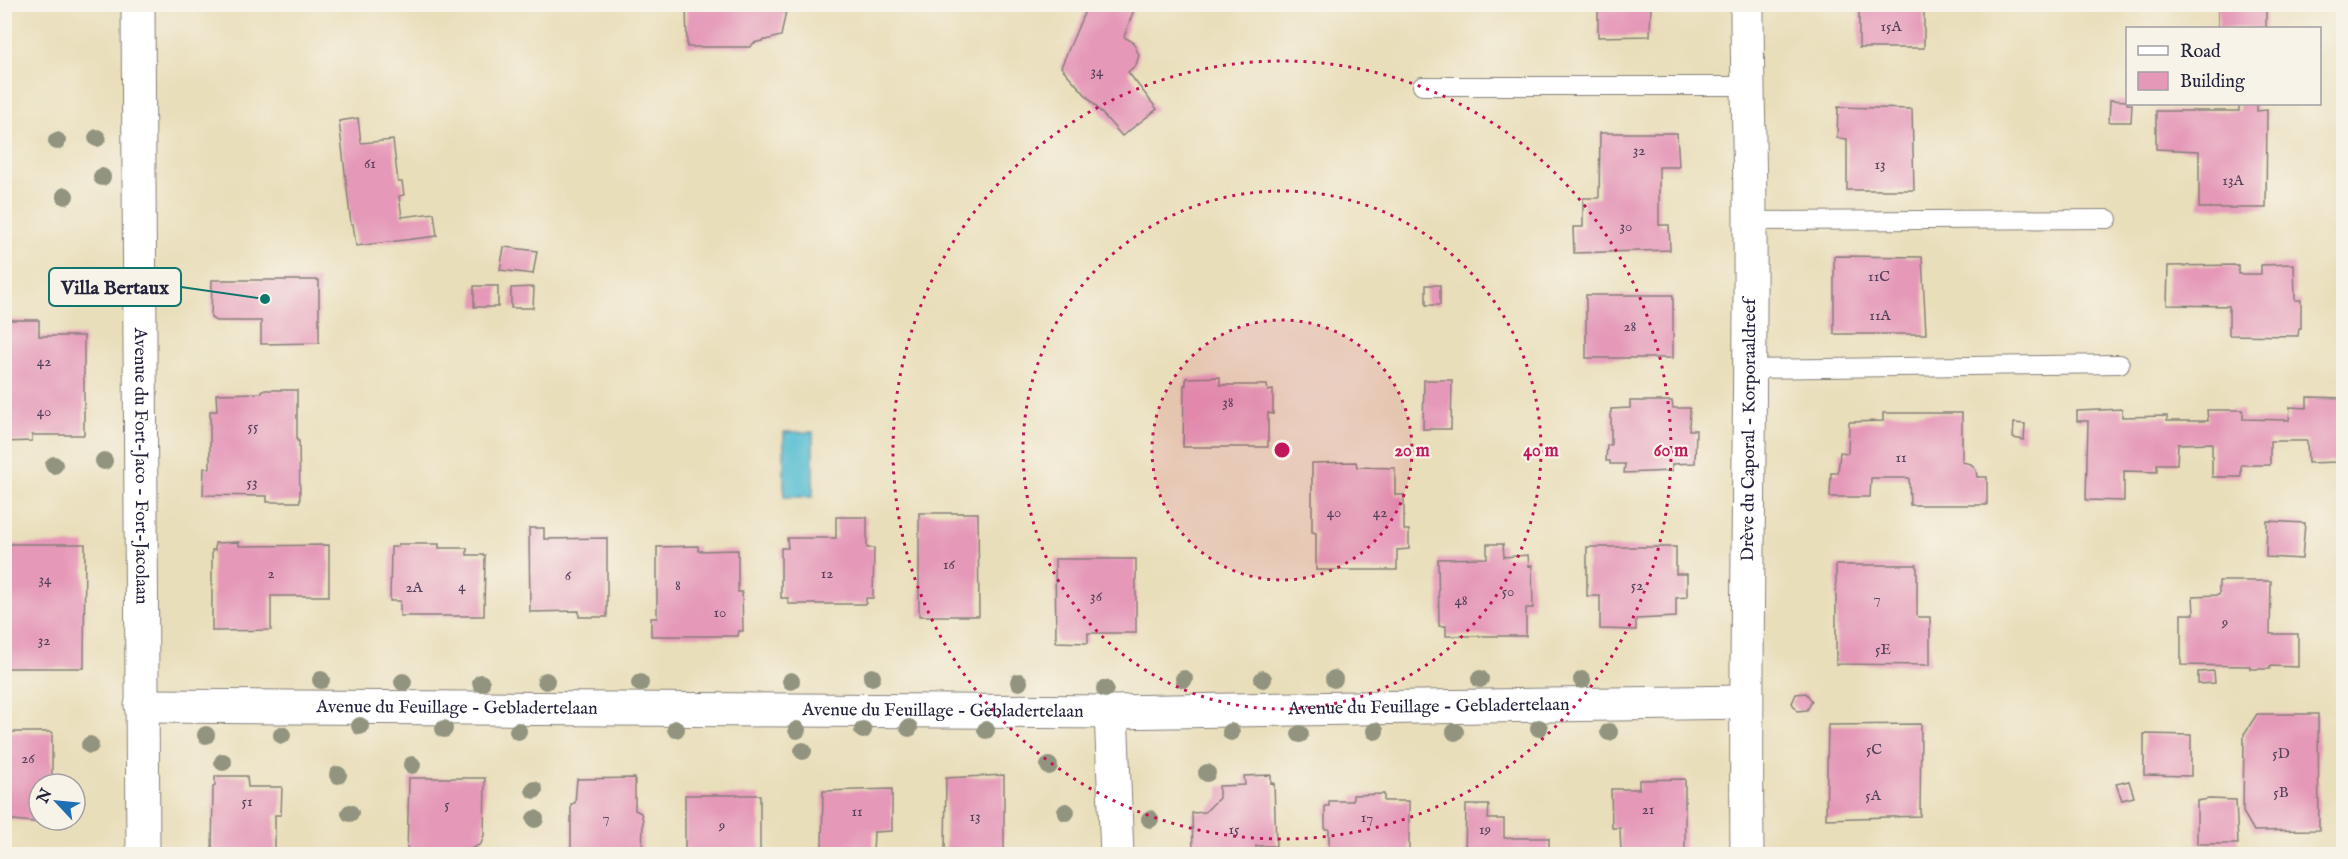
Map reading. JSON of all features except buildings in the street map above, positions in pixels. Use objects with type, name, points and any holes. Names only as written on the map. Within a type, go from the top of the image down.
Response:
[{"type":"street","name":"Avenue du Fort-Jaco - Fort-Jacolaan","points":[[138,4],[143,855]]},
{"type":"street","name":"Drève du Caporal - Korporaaldreef","points":[[1747,4],[1750,221],[1745,702],[1747,855]]},
{"type":"street","name":"Avenue du Feuillage - Gebladertelaan","points":[[141,706],[1111,712],[1745,702]]},
{"type":"street","points":[[1111,712],[1117,855]]},
{"type":"lane","points":[[1422,86],[1747,86]]},
{"type":"lane","points":[[1750,221],[2109,219]]},
{"type":"lane","points":[[1749,369],[2120,364]]},
{"type":"water","points":[[784,432],[813,432],[813,497],[784,497]]},
{"type":"place","name":"Villa Bertaux","points":[[265,299]]}]
